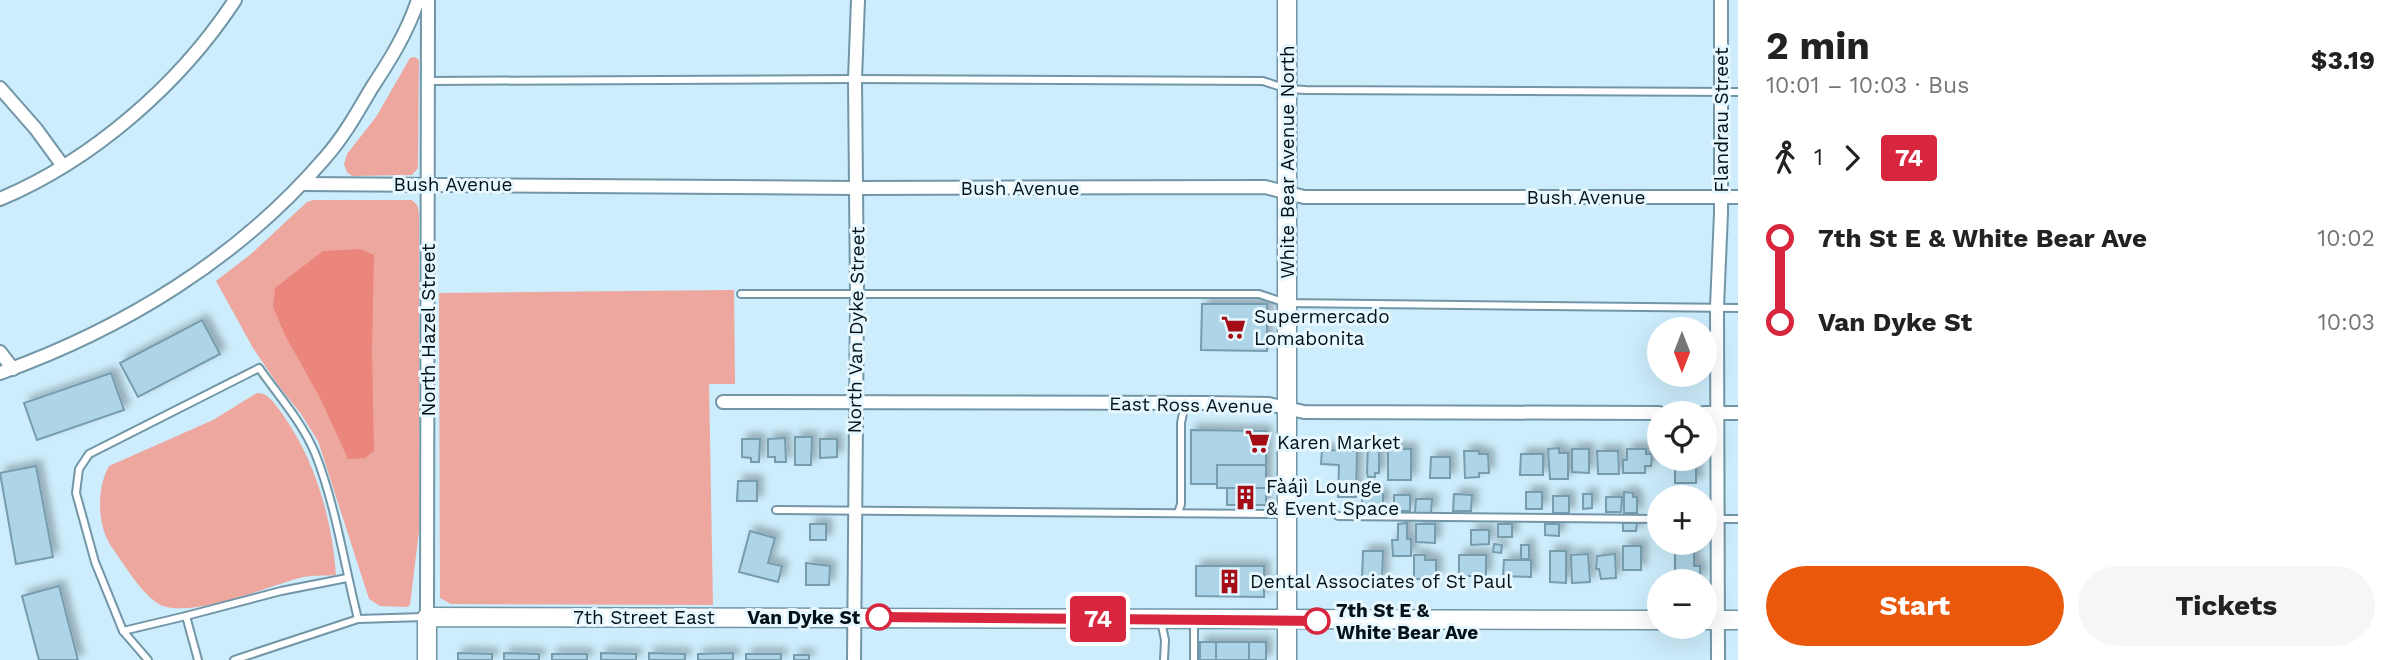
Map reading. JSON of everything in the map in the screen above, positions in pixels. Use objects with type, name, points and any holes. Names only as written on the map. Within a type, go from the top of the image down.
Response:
[{"type":"street","points":[[0,199],[64,166],[133,115],[164,86],[216,29],[235,0]]},
{"type":"street","points":[[0,352],[6,371],[41,359],[94,335],[175,288],[248,233],[302,184],[326,158],[396,51],[410,24],[418,0]]},
{"type":"street","name":"North Hazel Street","points":[[427,660],[428,0]]},
{"type":"street","name":"North Van Dyke Street","points":[[854,660],[858,0]]},
{"type":"street","name":"White Bear Avenue North","points":[[1287,0],[1287,660]]},
{"type":"street","name":"Flandrau Street","points":[[1712,401],[1721,197],[1721,0]]},
{"type":"street","points":[[0,88],[64,166]]},
{"type":"street","name":"Bush Avenue","points":[[302,184],[857,188],[1265,187],[1304,197],[1738,197]]},
{"type":"street","name":"East Ross Avenue","points":[[723,402],[1185,403],[1269,404],[1304,412],[1647,413]]},
{"type":"street","points":[[1717,413],[1738,413]]},
{"type":"street","name":"7th Street East","points":[[427,617],[1647,620]]},
{"type":"street","points":[[1717,620],[1738,620]]},
{"type":"street","name":"Flandrau Street","points":[[1714,639],[1718,660]]},
{"type":"lane","points":[[428,81],[1263,81],[1287,89],[1738,92]]},
{"type":"lane","points":[[741,294],[1259,294],[1286,303],[1738,307]]},
{"type":"lane","points":[[148,660],[123,631],[95,562],[76,494],[79,469],[89,454],[258,368],[296,420],[314,451],[334,513],[358,619]]},
{"type":"lane","points":[[1178,513],[1181,504],[1181,423],[1185,403]]},
{"type":"lane","points":[[776,510],[1286,514]]},
{"type":"lane","points":[[1338,516],[1647,519]]},
{"type":"lane","points":[[1717,519],[1738,519]]},
{"type":"lane","points":[[123,631],[281,591],[347,578]]},
{"type":"lane","points":[[186,616],[198,660]]},
{"type":"lane","points":[[234,660],[358,619],[427,617]]},
{"type":"lane","points":[[1161,619],[1164,660]]},
{"type":"lane","points":[[1194,620],[1194,660]]},
{"type":"shaded area","points":[[410,58],[419,60],[418,168],[412,175],[352,176],[344,164],[347,154],[376,117]]},
{"type":"shaded area","points":[[412,200],[419,212],[419,531],[410,605],[407,607],[380,606],[369,599],[318,441],[253,348],[216,281],[251,254],[307,202]]},
{"type":"shaded area","points":[[360,249],[374,255],[374,451],[365,458],[348,459],[273,307],[275,288],[323,251]]},
{"type":"shaded area","points":[[734,290],[735,384],[709,384],[713,605],[451,604],[440,598],[439,293]]},
{"type":"shaded area","points":[[257,393],[268,397],[281,412],[312,469],[326,511],[336,575],[303,577],[207,605],[170,608],[157,603],[133,578],[113,549],[104,530],[100,497],[109,466],[213,420]]},
{"type":"building","name":"Supermercado Lomabonita","points":[[1202,304],[1267,304],[1267,351],[1201,350]]},
{"type":"building","points":[[202,320],[220,354],[138,397],[120,363]]},
{"type":"building","points":[[111,373],[124,410],[37,440],[24,403]]},
{"type":"building","points":[[1191,430],[1266,431],[1266,465],[1217,465],[1217,484],[1191,484]]},
{"type":"building","points":[[795,437],[812,437],[811,465],[795,465]]},
{"type":"building","points":[[785,438],[786,462],[775,462],[775,457],[768,457],[768,439]]},
{"type":"building","points":[[742,439],[760,439],[759,462],[751,462],[751,458],[742,457]]},
{"type":"building","points":[[820,439],[837,439],[837,457],[820,458]]},
{"type":"building","points":[[1368,445],[1376,445],[1376,449],[1379,449],[1379,473],[1375,473],[1375,477],[1368,477],[1367,473]]},
{"type":"building","points":[[1559,448],[1559,453],[1568,453],[1568,479],[1550,479],[1548,449]]},
{"type":"building","points":[[1388,449],[1411,449],[1411,480],[1388,480]]},
{"type":"building","points":[[1572,449],[1589,449],[1589,473],[1572,472]]},
{"type":"building","points":[[1627,449],[1646,449],[1645,473],[1623,473],[1623,460],[1627,460]]},
{"type":"building","points":[[1322,450],[1357,451],[1356,497],[1338,497],[1339,465],[1321,464]]},
{"type":"building","points":[[1464,451],[1488,454],[1489,473],[1465,478]]},
{"type":"building","points":[[1597,451],[1618,451],[1619,474],[1598,474]]},
{"type":"building","points":[[1521,454],[1543,454],[1543,475],[1520,475]]},
{"type":"building","points":[[1431,457],[1450,457],[1450,478],[1430,478]]},
{"type":"building","points":[[1217,465],[1266,465],[1266,488],[1217,488]]},
{"type":"building","points":[[36,466],[53,557],[16,564],[0,473]]},
{"type":"building","points":[[1675,471],[1696,471],[1696,483],[1675,483]]},
{"type":"building","points":[[738,481],[757,481],[757,501],[737,501]]},
{"type":"building","name":"Fàájì Lounge & Event Space","points":[[1227,488],[1266,488],[1266,505],[1227,505]]},
{"type":"building","points":[[1526,492],[1542,492],[1542,509],[1526,509]]},
{"type":"building","points":[[1624,492],[1633,493],[1633,497],[1637,497],[1637,513],[1624,513]]},
{"type":"building","points":[[1362,493],[1383,494],[1383,508],[1362,508]]},
{"type":"building","points":[[1454,494],[1472,495],[1471,511],[1453,511]]},
{"type":"building","points":[[1583,494],[1592,494],[1592,508],[1583,509]]},
{"type":"building","points":[[1394,495],[1410,495],[1410,511],[1394,511]]},
{"type":"building","points":[[1553,496],[1569,496],[1569,513],[1553,513]]},
{"type":"building","points":[[1606,497],[1622,497],[1621,512],[1606,512]]},
{"type":"building","points":[[1416,499],[1432,499],[1431,513],[1415,513]]},
{"type":"building","points":[[1407,523],[1411,556],[1393,556],[1392,540],[1398,540],[1398,524]]},
{"type":"building","points":[[1623,523],[1637,523],[1636,531],[1623,531]]},
{"type":"building","points":[[810,524],[826,524],[826,540],[810,540]]},
{"type":"building","points":[[1416,524],[1435,524],[1435,543],[1416,542]]},
{"type":"building","points":[[1498,524],[1512,524],[1512,537],[1498,537]]},
{"type":"building","points":[[1545,524],[1559,524],[1559,536],[1545,535]]},
{"type":"building","points":[[1471,530],[1489,530],[1489,544],[1471,545]]},
{"type":"building","points":[[750,531],[775,538],[768,563],[782,566],[778,582],[739,572]]},
{"type":"building","points":[[1494,544],[1502,545],[1501,553],[1493,552]]},
{"type":"building","points":[[1521,545],[1529,545],[1529,559],[1521,559]]},
{"type":"building","points":[[1623,546],[1641,546],[1641,570],[1623,570]]},
{"type":"building","points":[[1363,551],[1383,551],[1382,581],[1362,580]]},
{"type":"building","points":[[1550,551],[1566,551],[1566,583],[1550,582]]},
{"type":"building","points":[[1588,554],[1590,582],[1572,583],[1571,555]]},
{"type":"building","points":[[1615,554],[1616,578],[1601,579],[1599,569],[1596,569],[1597,556]]},
{"type":"building","points":[[1414,555],[1425,555],[1425,560],[1436,560],[1436,579],[1414,579]]},
{"type":"building","points":[[1459,555],[1486,555],[1486,576],[1459,576]]},
{"type":"building","points":[[1675,555],[1694,555],[1694,566],[1700,566],[1700,569],[1675,569]]},
{"type":"building","points":[[1504,560],[1531,560],[1531,577],[1503,576]]},
{"type":"building","points":[[806,563],[830,566],[829,585],[806,585]]},
{"type":"building","name":"Dental Associates of St Paul","points":[[1196,566],[1264,566],[1264,597],[1196,596]]},
{"type":"building","points":[[59,586],[78,660],[39,660],[22,596]]},
{"type":"building","points":[[1200,642],[1216,642],[1216,660],[1200,660]]},
{"type":"building","points":[[1216,642],[1249,642],[1249,660],[1216,660]]},
{"type":"building","points":[[1249,642],[1266,642],[1266,660],[1249,660]]},
{"type":"building","points":[[458,653],[492,654],[492,660],[458,660]]},
{"type":"building","points":[[504,653],[539,654],[539,660],[504,660]]},
{"type":"building","points":[[601,653],[636,654],[636,660],[601,660]]},
{"type":"building","points":[[649,653],[685,654],[685,660],[649,660]]},
{"type":"building","points":[[733,653],[733,660],[698,660],[698,654]]},
{"type":"building","points":[[552,654],[587,654],[587,660],[552,660]]},
{"type":"building","points":[[746,654],[781,654],[781,660],[746,660]]},
{"type":"building","points":[[794,655],[809,655],[809,660],[794,660]]},
{"type":"bus line","name":"74","points":[[879,617],[1317,621]]},
{"type":"place","name":"Supermercado Lomabonita","points":[[1234,327]]},
{"type":"place","name":"Karen Market","points":[[1257,442]]},
{"type":"place","name":"Fàájì Lounge & Event Space","points":[[1246,497]]},
{"type":"place","name":"Dental Associates of St Paul","points":[[1230,581]]},
{"type":"place","name":"Van Dyke St","points":[[879,617]]},
{"type":"place","name":"7th St E & White Bear Ave","points":[[1317,621]]}]
